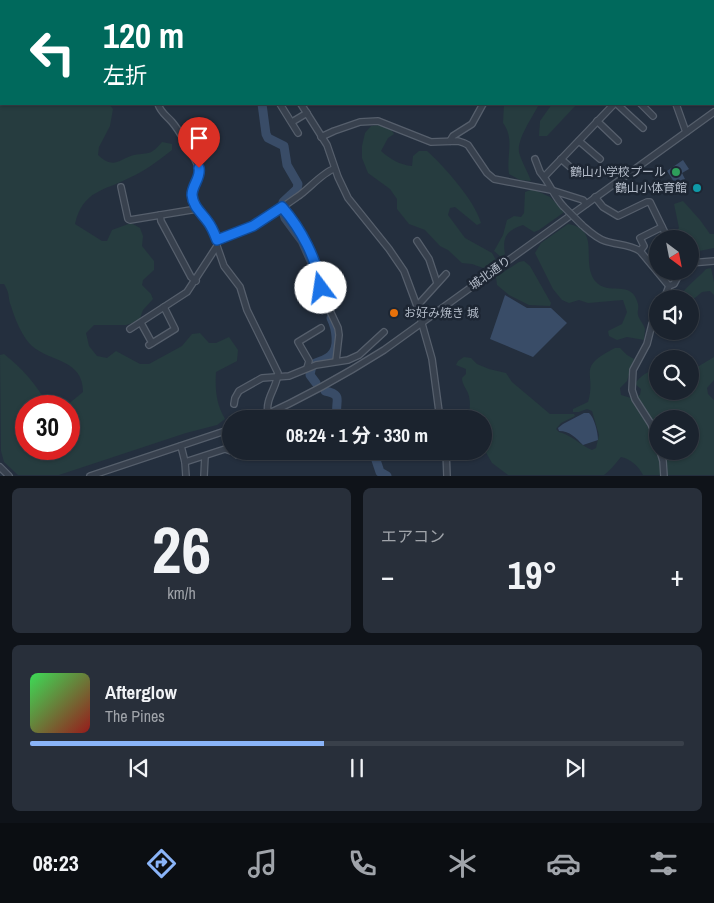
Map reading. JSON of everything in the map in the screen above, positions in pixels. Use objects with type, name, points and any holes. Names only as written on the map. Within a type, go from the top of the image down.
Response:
[{"type":"street","points":[[158,105],[162,113],[173,123],[199,168],[199,177],[192,194],[197,209],[209,223],[224,266],[240,287],[247,310],[268,355],[277,369],[278,377],[268,402],[268,410]]},
{"type":"street","points":[[281,105],[298,133]]},
{"type":"street","points":[[302,105],[327,146],[334,169],[348,198],[401,266],[417,306],[434,368],[439,410]]},
{"type":"street","points":[[450,141],[454,136],[472,124],[482,105]]},
{"type":"street","points":[[544,177],[615,105]]},
{"type":"street","points":[[617,105],[644,128]]},
{"type":"street","points":[[642,105],[653,116]]},
{"type":"street","points":[[676,105],[686,132]]},
{"type":"street","name":"城北通り","points":[[277,410],[354,369],[421,324],[714,112]]},
{"type":"street","points":[[292,122],[307,113]]},
{"type":"street","points":[[322,137],[360,122],[373,121],[388,124],[431,142],[458,141],[468,145],[487,174],[494,179],[551,190],[583,200],[586,204]]},
{"type":"street","points":[[598,121],[618,141]]},
{"type":"street","points":[[579,140],[600,159]]},
{"type":"street","points":[[535,159],[553,194],[582,225],[595,237],[640,251],[669,286]]},
{"type":"street","points":[[561,159],[577,173]]},
{"type":"street","points":[[130,329],[187,292],[217,243],[253,226],[303,193],[327,172],[334,169]]},
{"type":"street","points":[[122,187],[130,220],[197,209]]},
{"type":"street","points":[[595,198],[604,207],[618,216],[650,202],[664,230]]},
{"type":"street","points":[[282,207],[305,242],[316,267],[324,298],[338,328],[336,361]]},
{"type":"street","points":[[160,216],[191,277],[196,280]]},
{"type":"street","points":[[640,251],[644,246],[640,238],[662,227]]},
{"type":"street","points":[[417,241],[429,259],[437,282]]},
{"type":"street","points":[[699,262],[714,261]]},
{"type":"street","points":[[417,306],[446,274]]},
{"type":"street","points":[[667,290],[676,280]]},
{"type":"street","points":[[141,323],[150,344],[175,329],[164,307]]},
{"type":"street","points":[[307,368],[309,361],[298,342],[321,328]]},
{"type":"street","points":[[234,404],[236,394],[262,378],[289,376],[307,368],[354,358],[384,332]]},
{"type":"street","points":[[649,336],[647,344],[633,370],[632,383],[633,395],[649,421]]},
{"type":"street","points":[[90,476],[222,432]]},
{"type":"street","points":[[181,446],[186,476]]},
{"type":"street","points":[[185,462],[222,450]]},
{"type":"street","points":[[204,476],[205,456]]},
{"type":"street","points":[[446,460],[447,476]]},
{"type":"street","points":[[663,460],[664,476]]},
{"type":"street","points":[[0,467],[9,476]]},
{"type":"green space","points":[[0,105],[110,105],[113,109],[110,126],[99,147],[98,155],[112,163],[134,155],[150,153],[162,142],[172,144],[172,150],[146,169],[103,189],[83,204],[75,224],[102,241],[107,241],[112,230],[131,223],[140,228],[143,236],[142,246],[154,261],[154,270],[143,280],[142,285],[151,294],[153,299],[143,310],[139,321],[126,325],[94,325],[86,333],[89,346],[97,356],[107,358],[116,351],[140,364],[149,364],[182,346],[192,334],[200,333],[209,343],[216,343],[229,337],[238,350],[237,361],[216,372],[217,396],[222,412],[222,421],[217,425],[186,433],[59,475],[18,475],[4,462],[1,451],[0,355],[4,354],[17,365],[41,395],[15,395],[15,460],[80,460],[79,395],[83,392],[82,381],[72,367],[40,352],[28,342],[17,322],[4,284],[0,284]]},
{"type":"green space","points":[[504,105],[538,105],[520,140],[519,146],[520,155],[531,181],[520,180],[509,174],[509,135],[503,123]]},
{"type":"green space","points":[[551,105],[576,105],[547,136],[539,136],[540,121]]},
{"type":"green space","points":[[379,125],[390,128],[394,134],[388,138],[381,151],[388,157],[399,163],[412,166],[413,156],[419,151],[427,151],[442,165],[466,195],[478,214],[481,223],[477,225],[455,207],[450,208],[448,215],[465,238],[492,253],[496,260],[483,268],[462,263],[448,250],[440,246],[425,230],[409,224],[397,209],[397,199],[390,189],[368,173],[362,158],[365,133],[371,126]]},
{"type":"green space","points":[[533,189],[550,197],[564,211],[534,232],[523,225],[513,229],[505,239],[505,254],[501,257],[494,251],[503,235],[507,220],[514,216],[521,217],[524,213],[525,192]]},
{"type":"green space","points":[[683,201],[710,234],[714,234],[714,248],[699,251],[699,230],[677,230],[679,228],[674,204]]},
{"type":"green space","points":[[568,224],[578,227],[588,239],[589,264],[595,281],[600,286],[625,290],[635,296],[638,304],[638,314],[645,329],[644,340],[627,337],[617,340],[609,336],[608,331],[622,324],[627,312],[623,300],[588,303],[579,300],[569,303],[562,300],[553,289],[535,253],[541,243]]},
{"type":"green space","points":[[524,261],[530,266],[551,303],[550,306],[529,305],[509,295],[497,285],[496,277],[519,262]]},
{"type":"green space","points":[[711,268],[714,295],[710,291],[699,294],[699,290],[685,290],[695,280],[699,280],[699,276],[706,269]]},
{"type":"green space","points":[[615,348],[620,348],[634,359],[627,381],[620,388],[621,395],[631,398],[640,395],[641,389],[635,384],[649,372],[649,400],[699,400],[699,366],[714,357],[714,380],[707,388],[708,394],[714,400],[714,475],[643,475],[634,464],[621,457],[604,475],[508,475],[492,463],[490,460],[492,460],[492,410],[470,410],[470,399],[462,378],[466,374],[466,369],[456,365],[458,361],[464,357],[471,358],[477,364],[506,373],[512,382],[550,414],[574,414],[575,416],[561,423],[556,429],[592,450],[596,448],[599,435],[592,411],[587,409],[573,412],[573,409],[588,402],[590,371],[595,361]]},
{"type":"water","name":"鶴山小学校プール","points":[[683,160],[689,169],[682,173],[685,179],[676,185],[667,171]]},
{"type":"water","points":[[505,295],[527,308],[551,308],[567,323],[533,357],[490,339]]},
{"type":"water","points":[[584,413],[589,413],[593,418],[598,440],[583,445],[572,435],[559,431],[558,428]]},
{"type":"waterway","points":[[262,105],[266,134],[268,138],[284,146],[287,165],[298,184],[297,189],[283,202]]},
{"type":"waterway","points":[[283,211],[285,218],[302,241],[315,270]]},
{"type":"waterway","points":[[316,383],[310,375],[312,365],[328,358],[335,348],[336,332],[331,318]]},
{"type":"waterway","points":[[325,391],[332,393],[337,398],[337,410]]},
{"type":"waterway","points":[[376,460],[380,472],[387,476]]},
{"type":"place","name":"鶴山小学校プール","points":[[676,172]]},
{"type":"place","name":"鶴山小体育館","points":[[697,188]]},
{"type":"place","name":"お好み焼き 城","points":[[394,313]]},
{"type":"route","points":[[199,168],[199,177],[192,191],[194,202],[209,223],[217,240],[253,226],[282,207],[305,242],[316,267],[321,288]]}]
